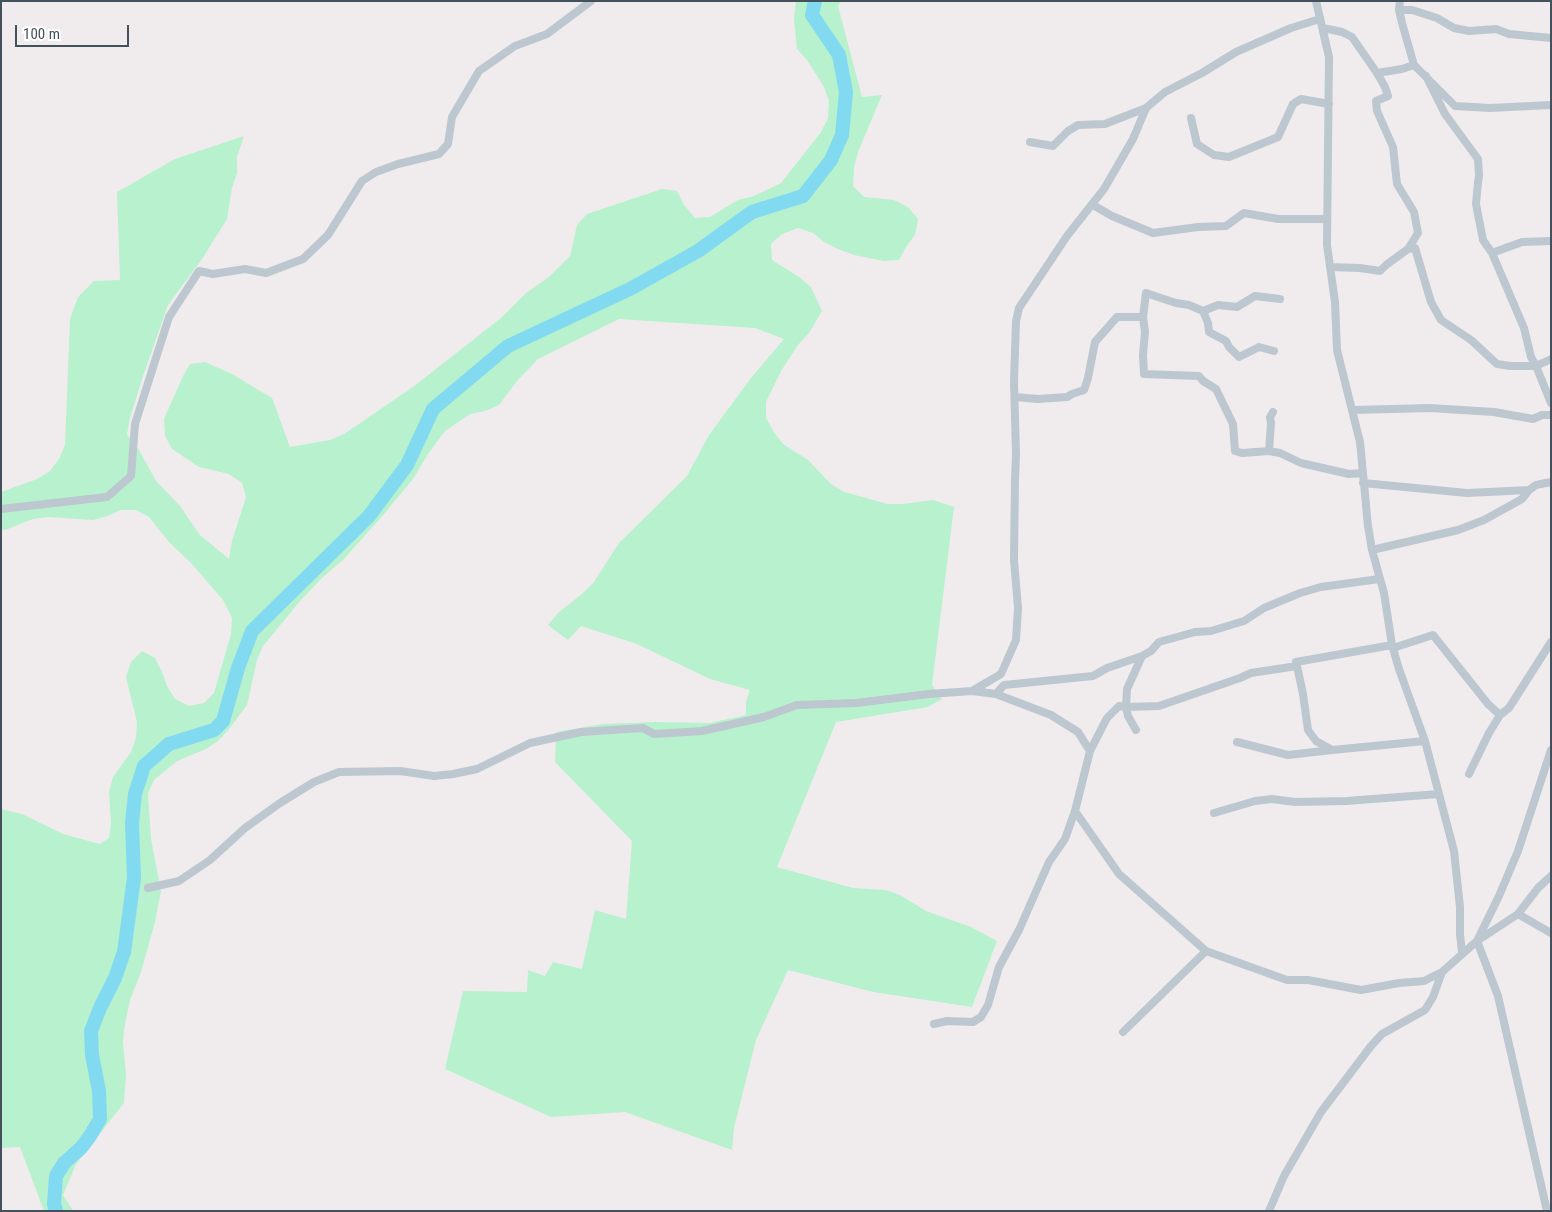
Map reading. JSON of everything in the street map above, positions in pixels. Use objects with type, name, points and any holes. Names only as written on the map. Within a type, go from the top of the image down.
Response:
[{"type":"street","points":[[1,509],[107,497],[131,476],[134,424],[169,317],[200,270],[212,274],[245,269],[266,272],[303,259],[328,235],[362,181],[376,172],[398,164],[439,154],[448,144],[452,117],[479,71],[516,46],[547,34],[591,1]]},
{"type":"street","points":[[1316,1],[1324,28],[1329,57],[1327,245],[1335,302],[1337,350],[1360,442],[1363,484],[1372,550],[1384,593],[1393,646],[1399,669],[1425,741],[1457,865],[1462,953]]},
{"type":"street","points":[[1400,5],[1437,18],[1454,28],[1469,31],[1496,29],[1509,34],[1551,38]]},
{"type":"street","points":[[1400,5],[1414,65],[1455,106],[1490,108],[1551,105]]},
{"type":"street","points":[[1030,142],[1053,146],[1068,131],[1078,125],[1105,124],[1146,108],[1164,92],[1202,73],[1236,52],[1291,28],[1320,19]]},
{"type":"street","points":[[1324,28],[1352,36],[1377,73],[1388,96],[1376,101],[1377,111],[1394,147],[1397,184],[1414,212],[1418,233],[1408,249],[1380,271],[1330,267]]},
{"type":"street","points":[[1377,73],[1414,65]]},
{"type":"street","points":[[1426,76],[1445,114],[1478,159],[1480,176],[1476,204],[1482,240],[1492,253],[1524,328],[1530,357],[1536,366],[1551,404]]},
{"type":"street","points":[[1191,118],[1197,144],[1214,155],[1229,158],[1278,137],[1293,104],[1301,99],[1329,104]]},
{"type":"street","points":[[972,691],[1001,674],[1016,640],[1018,608],[1014,560],[1014,480],[1016,454],[1014,382],[1016,321],[1019,308],[1067,236],[1104,189],[1133,140],[1146,108]]},
{"type":"street","points":[[1093,204],[1112,216],[1153,233],[1198,227],[1226,226],[1244,213],[1278,219],[1327,219]]},
{"type":"street","points":[[1492,253],[1522,242],[1551,241]]},
{"type":"street","points":[[1408,249],[1415,248],[1431,302],[1441,320],[1471,340],[1497,364],[1536,366],[1551,359]]},
{"type":"street","points":[[1274,351],[1259,348],[1239,357],[1226,341],[1209,332],[1208,323],[1203,311],[1190,305],[1176,303],[1146,293],[1143,317],[1145,332],[1144,374],[1199,376],[1203,381],[1216,389],[1233,424],[1235,451],[1242,453],[1269,451],[1280,453],[1301,463],[1349,474],[1363,473]]},
{"type":"street","points":[[1203,311],[1218,305],[1237,307],[1255,296],[1280,299]]},
{"type":"street","points":[[1015,397],[1038,399],[1067,397],[1084,390],[1095,342],[1106,328],[1117,317],[1143,317]]},
{"type":"street","points":[[1353,410],[1430,408],[1494,412],[1533,419],[1551,415]]},
{"type":"street","points":[[1269,451],[1270,417],[1273,412]]},
{"type":"street","points":[[1372,550],[1458,530],[1484,520],[1522,499],[1536,485],[1551,482]]},
{"type":"street","points":[[1363,484],[1467,493],[1529,490]]},
{"type":"street","points":[[996,694],[1004,685],[1093,676],[1106,668],[1152,651],[1159,642],[1195,632],[1211,631],[1244,621],[1264,608],[1300,593],[1322,587],[1379,579]]},
{"type":"street","points":[[1332,750],[1316,741],[1308,730],[1296,662],[1393,646],[1433,636],[1488,704],[1500,715]]},
{"type":"street","points":[[1469,774],[1489,732],[1500,715],[1509,708],[1551,642]]},
{"type":"street","points":[[1136,730],[1128,716],[1126,707],[1127,689],[1142,656]]},
{"type":"street","points":[[934,1024],[947,1021],[973,1022],[981,1017],[988,1005],[999,967],[1019,930],[1049,862],[1065,839],[1075,811],[1090,752],[1107,718],[1119,706],[1158,706],[1251,673],[1296,666]]},
{"type":"street","points":[[148,888],[178,881],[210,860],[245,828],[280,803],[314,782],[339,772],[400,771],[434,776],[453,774],[477,768],[530,743],[581,732],[643,728],[654,734],[702,731],[764,717],[797,704],[856,703],[972,691],[996,694],[1051,715],[1078,732],[1090,752]]},
{"type":"street","points":[[1236,742],[1288,755],[1425,741]]},
{"type":"street","points":[[1547,1211],[1498,996],[1477,941],[1518,851],[1551,750]]},
{"type":"street","points":[[1214,813],[1254,801],[1272,799],[1294,802],[1346,801],[1439,794]]},
{"type":"street","points":[[1075,811],[1119,874],[1206,951],[1287,980],[1308,980],[1361,990],[1399,983],[1424,981],[1442,972],[1477,941],[1518,914],[1538,888],[1551,876]]},
{"type":"street","points":[[1518,914],[1551,933]]},
{"type":"street","points":[[1123,1032],[1206,951]]},
{"type":"street","points":[[1269,1211],[1284,1176],[1321,1112],[1341,1084],[1382,1034],[1425,1010],[1433,997],[1442,972]]},
{"type":"green space","points":[[796,1],[841,1],[838,6],[862,97],[882,95],[858,152],[854,168],[853,186],[864,197],[894,200],[908,207],[918,219],[915,235],[899,260],[884,261],[854,255],[824,242],[813,233],[798,228],[782,234],[771,244],[772,260],[811,287],[822,311],[809,333],[798,345],[781,371],[766,402],[766,418],[783,444],[808,460],[831,484],[844,492],[888,504],[933,500],[954,507],[932,685],[942,699],[928,707],[836,722],[777,867],[853,888],[886,890],[900,895],[926,911],[971,927],[997,941],[972,1007],[873,992],[788,970],[756,1040],[734,1128],[732,1150],[625,1112],[551,1117],[445,1069],[463,991],[527,992],[528,970],[545,976],[553,962],[582,969],[595,910],[626,919],[632,841],[555,762],[556,732],[603,724],[656,722],[710,723],[746,715],[746,702],[750,690],[710,679],[637,644],[581,626],[568,640],[548,625],[558,613],[594,582],[619,543],[687,476],[709,435],[751,378],[784,339],[755,328],[619,319],[538,359],[517,381],[499,405],[485,411],[470,414],[445,431],[413,479],[384,514],[344,559],[301,600],[263,646],[257,660],[247,705],[229,729],[218,741],[206,749],[177,761],[154,780],[148,794],[151,839],[161,891],[155,922],[141,972],[130,1000],[124,1029],[123,1043],[126,1074],[124,1103],[76,1164],[63,1195],[73,1211],[44,1211],[20,1147],[1,1148],[1,809],[22,814],[63,834],[100,844],[109,838],[111,823],[109,792],[113,777],[131,752],[136,738],[137,722],[126,677],[131,662],[142,651],[155,658],[175,699],[189,706],[204,703],[214,693],[231,634],[232,618],[223,600],[192,564],[169,542],[149,517],[136,510],[121,510],[93,520],[48,517],[33,519],[1,530],[1,492],[37,479],[50,471],[59,459],[65,445],[70,319],[78,297],[94,281],[120,280],[117,192],[175,159],[244,136],[237,157],[237,173],[232,188],[227,219],[202,259],[168,305],[143,376],[127,434],[139,450],[156,481],[180,506],[200,535],[229,559],[232,541],[246,497],[242,483],[229,474],[199,467],[172,449],[165,436],[164,419],[190,364],[205,362],[232,374],[272,398],[290,447],[330,440],[344,434],[413,387],[501,318],[525,294],[549,277],[570,256],[577,225],[587,214],[662,189],[677,191],[684,205],[695,218],[710,217],[738,200],[754,196],[781,183],[821,132],[828,118],[829,101],[824,87],[807,60],[797,49],[794,19]]},
{"type":"waterway","points":[[56,1211],[54,1204],[56,1176],[64,1163],[81,1148],[100,1119],[99,1091],[92,1055],[91,1031],[115,978],[124,952],[134,878],[132,823],[135,794],[144,766],[169,744],[214,730],[223,721],[238,668],[252,631],[369,516],[407,465],[433,409],[508,346],[630,289],[698,251],[752,212],[803,196],[831,160],[842,135],[846,92],[839,55],[812,15],[815,1]]}]
